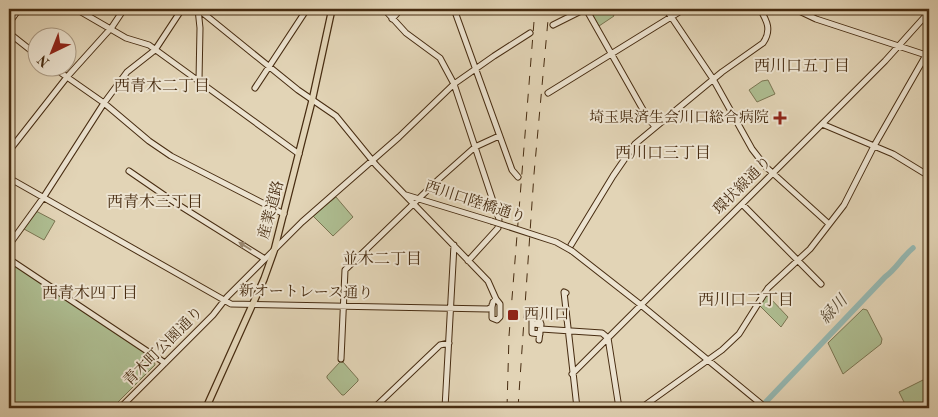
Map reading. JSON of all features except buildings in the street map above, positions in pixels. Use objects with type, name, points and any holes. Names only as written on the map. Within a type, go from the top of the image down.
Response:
[{"type":"main road","name":"産業道路","points":[[206,408],[252,306],[274,251],[312,101],[332,9]]},
{"type":"street","points":[[9,23],[19,9]]},
{"type":"street","points":[[76,9],[126,38],[148,45],[299,154]]},
{"type":"street","points":[[78,65],[111,29],[124,9]]},
{"type":"street","points":[[9,245],[43,198],[104,103],[127,72],[154,50],[182,9]]},
{"type":"street","points":[[198,9],[200,28],[199,80]]},
{"type":"street","name":"西川口陸橋通り","points":[[198,9],[312,101],[336,116],[372,160],[403,193],[571,248],[763,406]]},
{"type":"street","points":[[256,88],[307,9]]},
{"type":"street","points":[[384,9],[406,33],[440,58],[454,84],[499,219],[498,228],[468,261]]},
{"type":"street","points":[[392,19],[401,9]]},
{"type":"street","points":[[454,9],[499,136],[512,170],[518,177]]},
{"type":"street","points":[[553,25],[586,9],[646,115],[655,127]]},
{"type":"street","points":[[666,9],[713,79],[752,149],[772,174],[829,224]]},
{"type":"street","points":[[548,93],[684,9]]},
{"type":"street","points":[[571,248],[630,150],[713,79],[758,47],[767,37],[769,26],[760,9]]},
{"type":"street","points":[[641,408],[722,350],[739,334],[768,288],[810,249],[844,204],[874,146],[927,56],[816,19],[795,9]]},
{"type":"street","name":"環状線通り","points":[[572,374],[899,46],[929,12]]},
{"type":"street","points":[[9,33],[28,48]]},
{"type":"street","name":"青木町公園通り","points":[[120,408],[221,307],[255,269],[302,222],[399,137],[454,84],[475,68],[530,33]]},
{"type":"street","points":[[9,151],[66,78]]},
{"type":"street","points":[[68,78],[104,103],[171,156],[284,214]]},
{"type":"street","points":[[822,124],[893,154],[929,176]]},
{"type":"street","points":[[342,359],[344,270],[475,147],[499,136]]},
{"type":"street","points":[[129,171],[177,204],[265,259]]},
{"type":"street","name":"新オートレース通り","points":[[9,178],[224,302],[231,304],[252,306],[489,309]]},
{"type":"street","points":[[403,193],[488,281],[496,300],[500,304],[499,318],[493,319],[489,309],[494,300],[496,300]]},
{"type":"street","points":[[742,204],[821,284]]},
{"type":"street","points":[[445,408],[454,245]]},
{"type":"street","points":[[9,260],[165,363]]},
{"type":"street","points":[[255,269],[263,271],[265,275]]},
{"type":"street","points":[[566,293],[564,292],[577,408]]},
{"type":"street","points":[[541,330],[539,319],[534,318],[532,320],[531,332],[541,330],[602,333],[608,338],[619,408]]},
{"type":"street","points":[[374,408],[440,345],[448,343]]},
{"type":"green space","points":[[592,9],[610,9],[614,16],[599,26],[590,11]]},
{"type":"green space","points":[[768,80],[775,94],[757,102],[749,90],[762,81]]},
{"type":"green space","points":[[336,197],[353,217],[333,236],[313,216]]},
{"type":"green space","points":[[36,211],[55,221],[44,240],[24,229]]},
{"type":"green space","points":[[9,262],[154,359],[155,365],[112,408],[9,408]]},
{"type":"green space","points":[[766,296],[788,317],[781,327],[760,306]]},
{"type":"green space","points":[[863,309],[867,310],[882,339],[881,344],[843,374],[828,343]]},
{"type":"green space","points":[[340,362],[343,362],[358,379],[344,395],[327,378]]},
{"type":"green space","points":[[929,377],[929,408],[907,408],[899,392]]},
{"type":"waterway","name":"緑川","points":[[760,408],[913,248]]},
{"type":"railway","points":[[507,408],[509,336],[535,9]]},
{"type":"railway","points":[[518,408],[534,174],[549,9]]},
{"type":"place","name":"埼玉県済生会川口総合病院","points":[[780,118]]},
{"type":"place","name":"西川口","points":[[513,315]]},
{"type":"district","name":"西川口五丁目","points":[[802,67]]},
{"type":"district","name":"西青木二丁目","points":[[162,87]]},
{"type":"district","name":"西川口三丁目","points":[[663,154]]},
{"type":"district","name":"西青木三丁目","points":[[155,203]]},
{"type":"district","name":"並木二丁目","points":[[382,260]]},
{"type":"district","name":"西青木四丁目","points":[[90,294]]},
{"type":"district","name":"西川口二丁目","points":[[746,301]]}]
